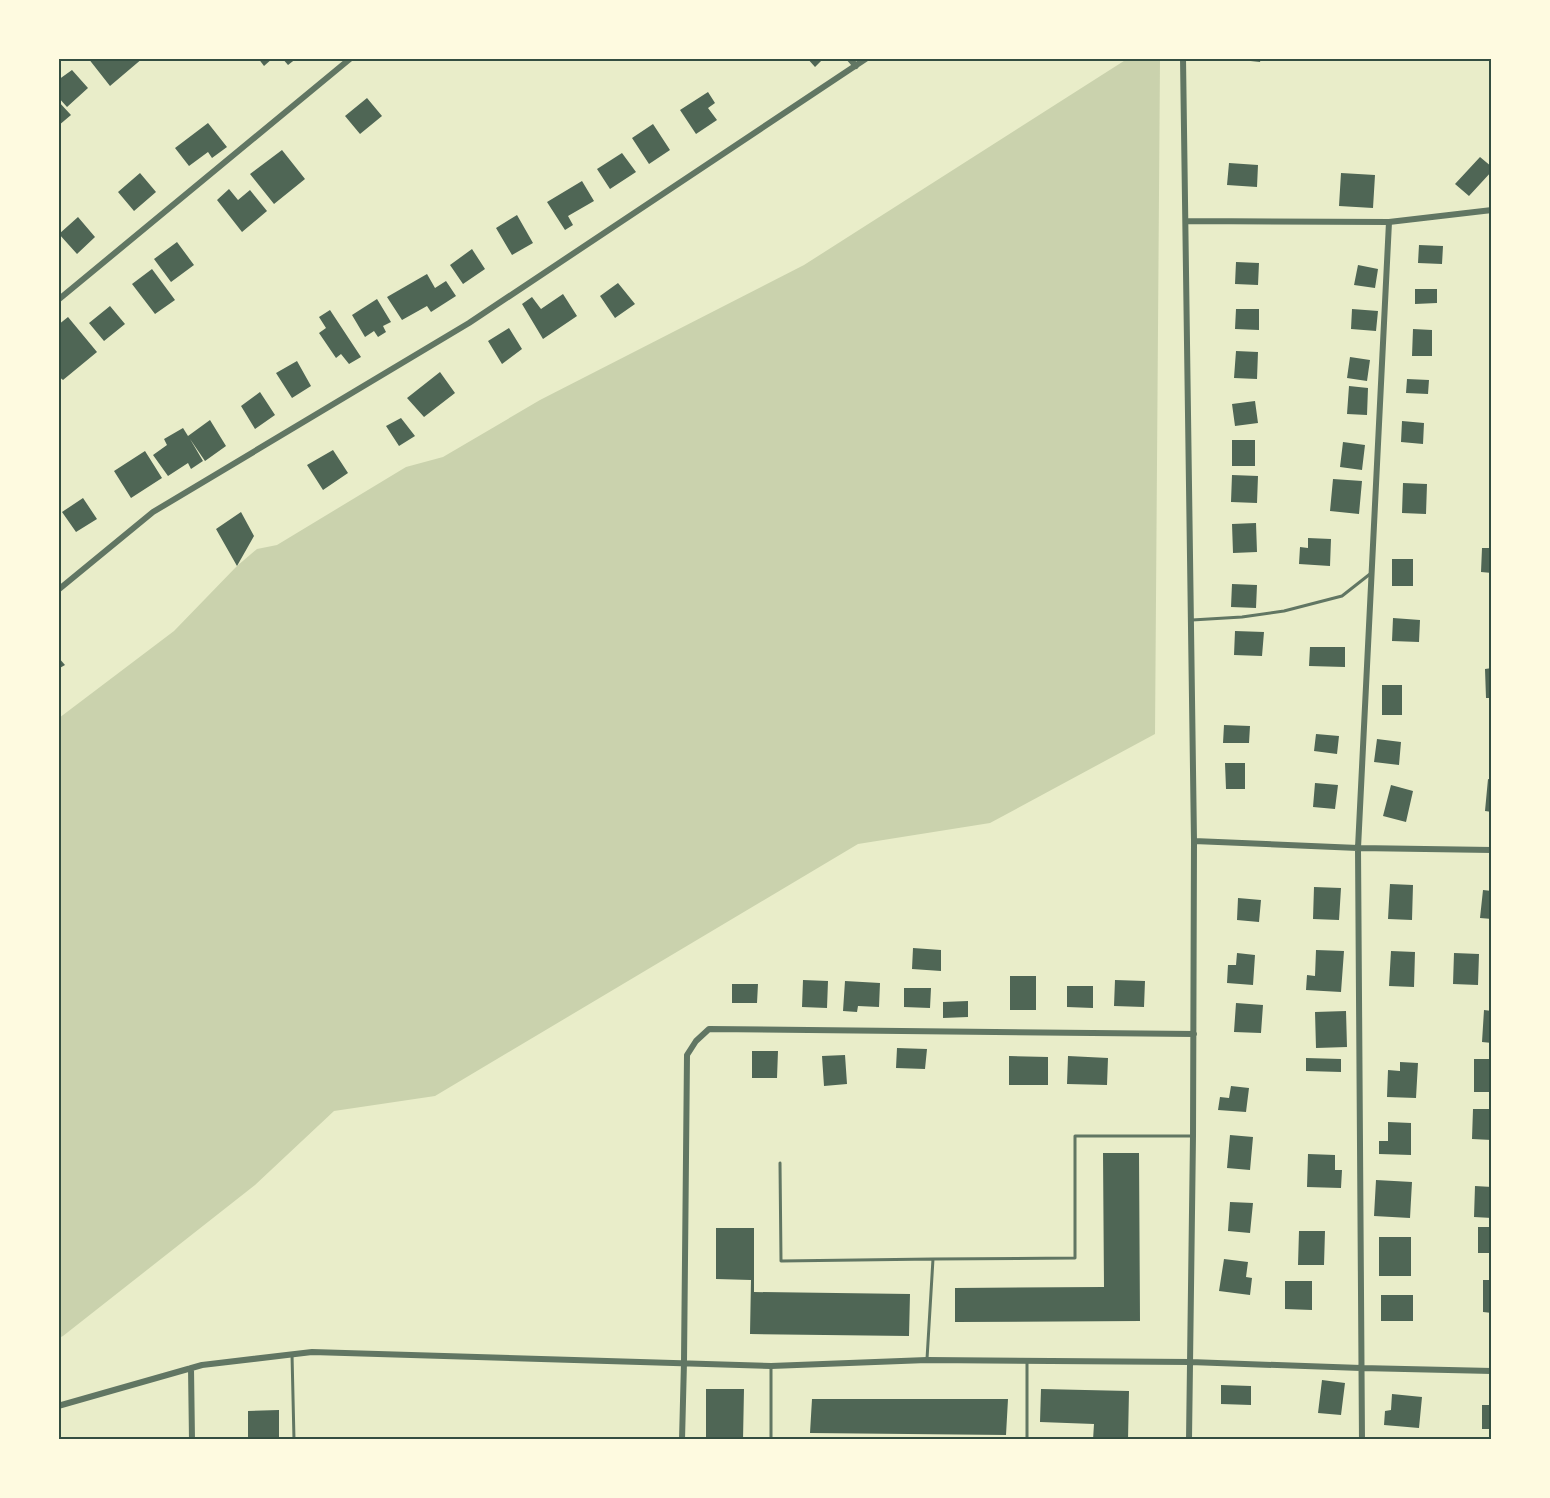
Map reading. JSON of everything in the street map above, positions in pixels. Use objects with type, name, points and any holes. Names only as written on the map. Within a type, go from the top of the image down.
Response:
[{"type":"street","points":[[58,300],[351,58]]},
{"type":"street","points":[[849,58],[856,66]]},
{"type":"street","points":[[58,590],[153,512],[469,323],[867,58]]},
{"type":"street","points":[[1183,58],[1194,841],[1189,1440]]},
{"type":"street","points":[[1186,221],[1389,222],[1491,210]]},
{"type":"street","points":[[1362,1440],[1358,848],[1389,222]]},
{"type":"street","points":[[1194,841],[1358,848],[1491,850]]},
{"type":"street","points":[[682,1440],[687,1055],[696,1041],[709,1029],[1194,1034]]},
{"type":"street","points":[[58,1406],[202,1365],[312,1352],[771,1366],[927,1360],[1190,1362],[1491,1371]]},
{"type":"street","points":[[190,1368],[192,1440]]},
{"type":"lane","points":[[1191,620],[1242,617],[1284,611],[1342,596],[1372,573]]},
{"type":"lane","points":[[780,1163],[781,1261],[1075,1258],[1075,1136],[1193,1136]]},
{"type":"lane","points":[[927,1360],[933,1259]]},
{"type":"lane","points":[[292,1354],[294,1440]]},
{"type":"lane","points":[[1027,1362],[1027,1440]]},
{"type":"lane","points":[[771,1366],[771,1440]]},
{"type":"green space","points":[[1127,59],[1160,59],[1155,734],[990,823],[858,844],[435,1096],[334,1111],[255,1185],[59,1338],[59,718],[174,631],[237,566],[257,549],[277,545],[406,467],[443,457],[540,400],[804,265]]},
{"type":"building","points":[[88,58],[143,58],[110,86]]},
{"type":"building","points":[[258,58],[273,58],[264,66]]},
{"type":"building","points":[[282,58],[297,58],[288,65]]},
{"type":"building","points":[[807,58],[824,58],[815,67]]},
{"type":"building","points":[[1241,58],[1261,58],[1260,62],[1241,60]]},
{"type":"building","points":[[72,70],[88,88],[67,107],[58,97],[58,80]]},
{"type":"building","points":[[708,92],[715,103],[708,108],[717,120],[696,134],[680,110]]},
{"type":"building","points":[[367,98],[382,116],[360,134],[345,116]]},
{"type":"building","points":[[58,101],[71,115],[58,126]]},
{"type":"building","points":[[208,123],[227,147],[212,158],[208,152],[189,166],[175,148]]},
{"type":"building","points":[[653,124],[670,150],[649,164],[632,138]]},
{"type":"building","points":[[282,150],[305,179],[274,204],[250,174]]},
{"type":"building","points":[[622,153],[636,172],[610,189],[597,169]]},
{"type":"building","points":[[1480,157],[1492,167],[1492,171],[1469,196],[1455,184]]},
{"type":"building","points":[[1229,163],[1258,165],[1257,187],[1227,185]]},
{"type":"building","points":[[140,173],[156,192],[134,211],[118,192]]},
{"type":"building","points":[[1341,173],[1375,175],[1373,208],[1339,206]]},
{"type":"building","points":[[582,181],[594,201],[568,216],[573,225],[565,230],[547,202]]},
{"type":"building","points":[[229,189],[238,200],[250,190],[267,211],[242,232],[217,200]]},
{"type":"building","points":[[517,215],[533,243],[512,255],[496,228]]},
{"type":"building","points":[[78,217],[95,237],[77,254],[59,234]]},
{"type":"building","points":[[177,242],[194,265],[171,282],[154,259]]},
{"type":"building","points":[[1419,245],[1443,246],[1442,264],[1418,263]]},
{"type":"building","points":[[472,249],[485,269],[463,284],[450,265]]},
{"type":"building","points":[[1236,262],[1259,263],[1258,285],[1235,284]]},
{"type":"building","points":[[1358,265],[1378,269],[1375,288],[1354,285]]},
{"type":"building","points":[[152,269],[175,300],[155,314],[132,284]]},
{"type":"building","points":[[427,274],[435,288],[446,281],[456,296],[431,312],[427,306],[402,320],[387,297]]},
{"type":"building","points":[[618,283],[635,304],[615,318],[600,296]]},
{"type":"building","points":[[1415,289],[1437,289],[1437,303],[1415,304]]},
{"type":"building","points":[[563,294],[577,316],[543,339],[522,304],[532,297],[541,309]]},
{"type":"building","points":[[377,299],[391,322],[383,326],[386,332],[378,337],[374,331],[365,337],[352,315]]},
{"type":"building","points":[[110,306],[125,324],[104,341],[89,323]]},
{"type":"building","points":[[1236,309],[1259,309],[1259,330],[1235,329]]},
{"type":"building","points":[[1352,309],[1378,311],[1376,331],[1351,329]]},
{"type":"building","points":[[330,310],[361,357],[349,364],[341,354],[336,358],[319,333],[326,328],[319,317]]},
{"type":"building","points":[[68,317],[97,352],[63,380],[58,376],[58,325]]},
{"type":"building","points":[[509,328],[522,349],[502,364],[488,341]]},
{"type":"building","points":[[1413,329],[1432,330],[1432,356],[1412,356]]},
{"type":"building","points":[[1236,351],[1258,352],[1257,379],[1234,378]]},
{"type":"building","points":[[1350,357],[1370,360],[1367,381],[1347,378]]},
{"type":"building","points":[[297,361],[311,386],[292,398],[276,373]]},
{"type":"building","points":[[440,372],[455,393],[424,417],[407,398]]},
{"type":"building","points":[[1407,379],[1429,380],[1428,394],[1406,393]]},
{"type":"building","points":[[1349,386],[1368,388],[1367,415],[1347,414]]},
{"type":"building","points":[[260,392],[275,415],[255,429],[241,406]]},
{"type":"building","points":[[1255,401],[1258,423],[1235,426],[1232,404]]},
{"type":"building","points":[[401,418],[415,436],[399,446],[386,426]]},
{"type":"building","points":[[210,420],[226,446],[205,461],[190,439],[203,461],[191,469],[188,463],[168,476],[153,455],[167,445],[164,439],[183,428],[188,436]]},
{"type":"building","points":[[1402,421],[1424,423],[1423,444],[1401,442]]},
{"type":"building","points":[[1232,440],[1255,440],[1255,466],[1232,466]]},
{"type":"building","points":[[1343,442],[1365,445],[1362,470],[1340,467]]},
{"type":"building","points":[[333,450],[348,473],[323,490],[307,465]]},
{"type":"building","points":[[145,451],[162,478],[131,498],[114,471]]},
{"type":"building","points":[[1232,475],[1258,476],[1257,503],[1231,502]]},
{"type":"building","points":[[1333,479],[1362,481],[1359,514],[1330,511]]},
{"type":"building","points":[[1403,483],[1427,484],[1426,514],[1402,513]]},
{"type":"building","points":[[83,498],[97,519],[76,532],[62,512]]},
{"type":"building","points":[[241,512],[254,536],[237,566],[216,529]]},
{"type":"building","points":[[1256,523],[1257,552],[1233,553],[1232,524]]},
{"type":"building","points":[[1308,538],[1331,539],[1330,566],[1299,564],[1300,547],[1308,548]]},
{"type":"building","points":[[1482,548],[1492,548],[1492,573],[1481,572]]},
{"type":"building","points":[[1392,559],[1413,559],[1413,586],[1392,586]]},
{"type":"building","points":[[1232,584],[1257,585],[1256,608],[1231,607]]},
{"type":"building","points":[[1393,618],[1420,620],[1419,642],[1392,641]]},
{"type":"building","points":[[1235,631],[1264,632],[1262,656],[1234,655]]},
{"type":"building","points":[[1310,647],[1345,647],[1345,667],[1309,666]]},
{"type":"building","points":[[58,657],[65,665],[58,669]]},
{"type":"building","points":[[1492,668],[1492,698],[1486,698],[1485,669]]},
{"type":"building","points":[[1382,685],[1402,685],[1402,715],[1382,715]]},
{"type":"building","points":[[1224,725],[1250,726],[1249,743],[1223,743]]},
{"type":"building","points":[[1316,734],[1339,736],[1337,754],[1314,751]]},
{"type":"building","points":[[1377,739],[1401,742],[1399,765],[1374,762]]},
{"type":"building","points":[[1225,763],[1245,763],[1245,789],[1226,789]]},
{"type":"building","points":[[1488,779],[1492,780],[1492,812],[1485,811]]},
{"type":"building","points":[[1315,783],[1338,785],[1335,809],[1313,807]]},
{"type":"building","points":[[1391,785],[1413,791],[1406,822],[1383,816]]},
{"type":"building","points":[[1390,884],[1413,885],[1412,920],[1388,919]]},
{"type":"building","points":[[1314,887],[1341,888],[1339,920],[1313,919]]},
{"type":"building","points":[[1483,890],[1492,891],[1492,919],[1480,918]]},
{"type":"building","points":[[1238,898],[1261,900],[1259,922],[1237,920]]},
{"type":"building","points":[[913,948],[941,950],[941,971],[912,969]]},
{"type":"building","points":[[1316,950],[1344,951],[1341,992],[1306,990],[1307,975],[1315,976]]},
{"type":"building","points":[[1391,951],[1415,952],[1414,987],[1389,986]]},
{"type":"building","points":[[1237,953],[1255,955],[1253,985],[1227,983],[1228,965],[1236,965]]},
{"type":"building","points":[[1454,953],[1479,954],[1478,985],[1453,984]]},
{"type":"building","points":[[1010,976],[1036,976],[1036,1010],[1010,1010]]},
{"type":"building","points":[[803,980],[828,981],[827,1008],[802,1007]]},
{"type":"building","points":[[1115,980],[1145,981],[1144,1007],[1114,1006]]},
{"type":"building","points":[[845,981],[880,983],[879,1007],[858,1006],[857,1012],[843,1011]]},
{"type":"building","points":[[732,984],[758,984],[757,1003],[732,1003]]},
{"type":"building","points":[[1067,986],[1093,986],[1093,1008],[1067,1007]]},
{"type":"building","points":[[904,988],[931,988],[930,1008],[904,1007]]},
{"type":"building","points":[[968,1001],[968,1017],[943,1018],[943,1002]]},
{"type":"building","points":[[1236,1003],[1263,1005],[1261,1033],[1234,1032]]},
{"type":"building","points":[[1484,1010],[1492,1011],[1492,1043],[1482,1042]]},
{"type":"building","points":[[1346,1011],[1347,1047],[1316,1048],[1315,1012]]},
{"type":"building","points":[[897,1048],[927,1049],[925,1069],[896,1068]]},
{"type":"building","points":[[752,1051],[778,1051],[777,1078],[752,1078]]},
{"type":"building","points":[[845,1055],[847,1084],[824,1086],[822,1056]]},
{"type":"building","points":[[1009,1056],[1048,1057],[1048,1085],[1009,1085]]},
{"type":"building","points":[[1068,1056],[1108,1058],[1107,1085],[1067,1084]]},
{"type":"building","points":[[1306,1058],[1341,1059],[1341,1072],[1306,1071]]},
{"type":"building","points":[[1474,1059],[1492,1059],[1492,1092],[1474,1092]]},
{"type":"building","points":[[1400,1062],[1418,1063],[1416,1098],[1387,1097],[1388,1070],[1400,1071]]},
{"type":"building","points":[[1231,1086],[1249,1088],[1246,1112],[1218,1110],[1220,1097],[1229,1098]]},
{"type":"building","points":[[1473,1109],[1492,1109],[1492,1140],[1472,1139]]},
{"type":"building","points":[[1388,1122],[1411,1123],[1411,1155],[1379,1154],[1379,1141],[1388,1141]]},
{"type":"building","points":[[1230,1135],[1253,1137],[1250,1170],[1227,1168]]},
{"type":"building","points":[[1103,1153],[1139,1153],[1140,1321],[955,1322],[955,1288],[1104,1287]]},
{"type":"building","points":[[1308,1154],[1335,1155],[1335,1170],[1342,1170],[1341,1188],[1307,1187]]},
{"type":"building","points":[[1376,1180],[1412,1182],[1410,1218],[1374,1216]]},
{"type":"building","points":[[1475,1186],[1492,1187],[1492,1218],[1474,1217]]},
{"type":"building","points":[[1230,1202],[1253,1203],[1250,1233],[1228,1231]]},
{"type":"building","points":[[1478,1227],[1492,1227],[1492,1253],[1478,1253]]},
{"type":"building","points":[[716,1228],[754,1228],[754,1292],[910,1294],[909,1336],[750,1334],[751,1280],[716,1279]]},
{"type":"building","points":[[1299,1231],[1325,1231],[1324,1265],[1298,1265]]},
{"type":"building","points":[[1379,1237],[1411,1237],[1411,1276],[1379,1276]]},
{"type":"building","points":[[1224,1259],[1248,1262],[1246,1277],[1252,1278],[1250,1295],[1219,1291]]},
{"type":"building","points":[[1483,1280],[1492,1280],[1492,1313],[1483,1312]]},
{"type":"building","points":[[1285,1281],[1312,1281],[1312,1310],[1285,1309]]},
{"type":"building","points":[[1381,1295],[1413,1295],[1413,1321],[1381,1321]]},
{"type":"building","points":[[1322,1380],[1345,1383],[1341,1415],[1318,1413]]},
{"type":"building","points":[[1221,1385],[1251,1386],[1251,1405],[1221,1404]]},
{"type":"building","points":[[706,1389],[744,1389],[743,1440],[706,1440]]},
{"type":"building","points":[[1041,1389],[1129,1391],[1128,1440],[1093,1440],[1094,1424],[1040,1422]]},
{"type":"building","points":[[1392,1394],[1422,1397],[1419,1428],[1384,1425],[1385,1411],[1391,1410]]},
{"type":"building","points":[[812,1399],[1008,1399],[1006,1435],[810,1433]]},
{"type":"building","points":[[1482,1405],[1492,1405],[1492,1429],[1482,1429]]},
{"type":"building","points":[[279,1410],[279,1440],[248,1440],[248,1411]]}]
